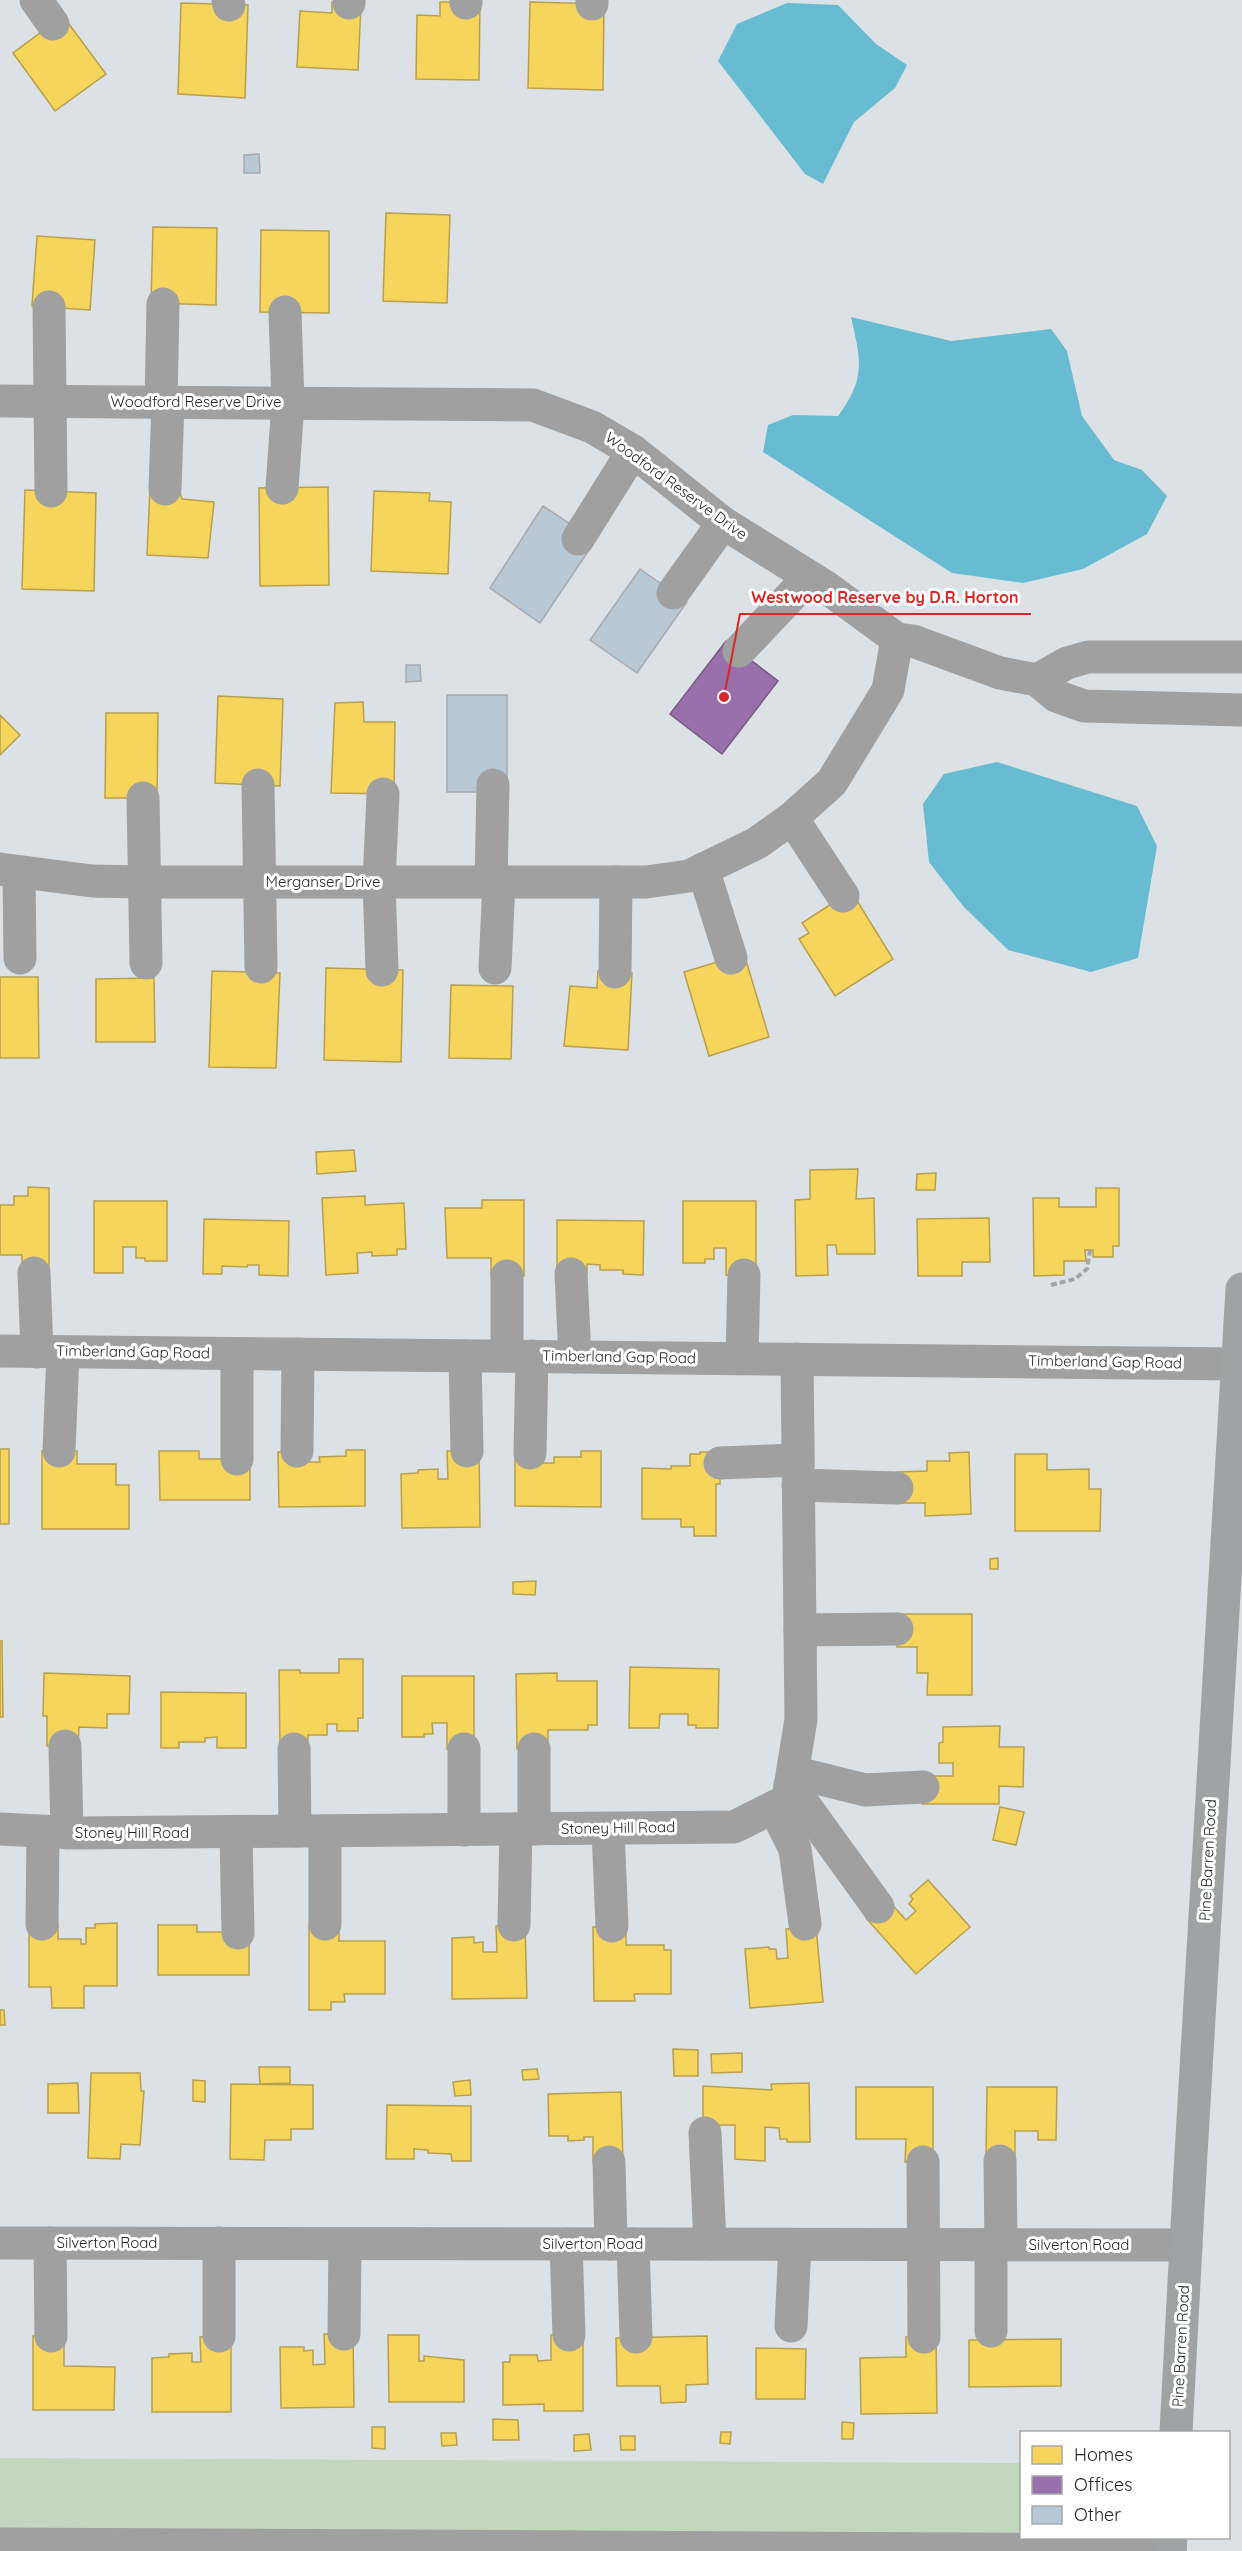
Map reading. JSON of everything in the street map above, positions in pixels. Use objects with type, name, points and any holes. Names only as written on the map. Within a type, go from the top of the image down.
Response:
[{"type":"main road","name":"Pine Barren Road","points":[[1176,2431],[1242,1288]]},
{"type":"street","points":[[163,304],[165,489]]},
{"type":"street","points":[[50,307],[51,491]]},
{"type":"street","points":[[282,488],[288,403],[285,312]]},
{"type":"street","name":"Woodford Reserve Drive","points":[[0,401],[533,405],[592,427],[633,451],[723,523],[809,576],[897,639],[913,641],[1000,673],[1037,680],[1056,696],[1084,706],[1242,710]]},
{"type":"street","points":[[578,539],[633,451]]},
{"type":"street","points":[[673,593],[723,523]]},
{"type":"street","points":[[739,651],[809,576]]},
{"type":"street","name":"Merganser Drive","points":[[10,870],[92,881],[143,882],[631,882],[689,876],[758,843],[792,818],[832,782],[888,690],[897,639]]},
{"type":"street","points":[[1037,680],[1067,663],[1088,657],[1242,657]]},
{"type":"street","points":[[258,785],[261,967]]},
{"type":"street","points":[[494,785],[495,968]]},
{"type":"street","points":[[382,970],[379,882],[383,794]]},
{"type":"street","points":[[142,798],[146,963]]},
{"type":"street","points":[[792,818],[843,896]]},
{"type":"street","points":[[704,869],[731,958]]},
{"type":"street","points":[[10,870],[20,957]]},
{"type":"street","points":[[615,972],[631,882]]},
{"type":"street","points":[[34,1273],[50,1352],[59,1451]]},
{"type":"street","points":[[571,1274],[575,1357]]},
{"type":"street","points":[[742,1358],[744,1275]]},
{"type":"street","points":[[507,1276],[530,1453]]},
{"type":"street","name":"Timberland Gap Road","points":[[0,1351],[1238,1364]]},
{"type":"street","points":[[237,1353],[237,1459]]},
{"type":"street","points":[[297,1451],[298,1354]]},
{"type":"street","points":[[465,1356],[467,1451]]},
{"type":"street","points":[[797,1359],[801,1719],[785,1788],[805,1924]]},
{"type":"street","points":[[720,1463],[897,1488]]},
{"type":"street","points":[[800,1630],[897,1629]]},
{"type":"street","points":[[42,1924],[65,1746]]},
{"type":"street","points":[[294,1749],[325,1924]]},
{"type":"street","points":[[464,1749],[464,1830]]},
{"type":"street","points":[[514,1925],[534,1749]]},
{"type":"street","points":[[785,1788],[865,1790],[922,1787]]},
{"type":"street","points":[[785,1788],[878,1907]]},
{"type":"street","name":"Stoney Hill Road","points":[[0,1829],[55,1832],[236,1832],[734,1827],[785,1788]]},
{"type":"street","points":[[609,1829],[612,1926]]},
{"type":"street","points":[[236,1832],[238,1933]]},
{"type":"street","points":[[705,2133],[710,2244]]},
{"type":"street","points":[[991,2331],[1000,2161]]},
{"type":"street","points":[[609,2162],[636,2337]]},
{"type":"street","points":[[923,2162],[924,2337]]},
{"type":"street","name":"Silverton Road","points":[[0,2243],[1186,2245]]},
{"type":"street","points":[[50,2243],[51,2336]]},
{"type":"street","points":[[219,2244],[219,2336]]},
{"type":"street","points":[[344,2334],[345,2244]]},
{"type":"street","points":[[566,2244],[569,2335]]},
{"type":"street","points":[[791,2326],[795,2245]]},
{"type":"street","points":[[0,2544],[1170,2546]]},
{"type":"path","points":[[1051,1285],[1075,1279],[1087,1269],[1090,1250]]},
{"type":"green space","points":[[0,2458],[1020,2463],[1020,2538],[0,2551]]},
{"type":"water","points":[[787,3],[838,5],[876,44],[907,65],[895,88],[854,122],[823,184],[805,174],[718,61],[737,24]]},
{"type":"water","points":[[851,317],[951,341],[1051,329],[1067,351],[1082,416],[1114,460],[1142,470],[1167,496],[1147,534],[1083,569],[1023,583],[952,573],[763,452],[768,425],[793,415],[838,416],[847,403],[859,369]]},
{"type":"water","points":[[997,762],[1137,806],[1157,846],[1138,958],[1091,972],[1008,950],[963,906],[929,862],[923,804],[944,774]]},
{"type":"building: Homes","points":[[332,2],[361,4],[358,70],[297,67],[300,11],[332,13]]},
{"type":"building: Homes","points":[[440,2],[480,2],[479,80],[416,79],[417,15],[440,16]]},
{"type":"building: Homes","points":[[530,2],[604,4],[603,90],[528,88]]},
{"type":"building: Homes","points":[[181,3],[248,5],[245,98],[178,94]]},
{"type":"building: Homes","points":[[63,16],[106,74],[55,111],[13,53]]},
{"type":"building: Homes","points":[[386,213],[450,215],[447,303],[383,301]]},
{"type":"building: Homes","points":[[153,227],[217,228],[216,305],[151,303]]},
{"type":"building: Homes","points":[[261,230],[329,231],[329,313],[260,312]]},
{"type":"building: Homes","points":[[37,236],[95,240],[90,310],[32,306]]},
{"type":"building: Homes","points":[[328,487],[329,585],[260,586],[259,488]]},
{"type":"building: Homes","points":[[150,488],[179,489],[182,499],[214,502],[208,558],[147,555]]},
{"type":"building: Homes","points":[[25,490],[96,493],[94,591],[22,589]]},
{"type":"building: Homes","points":[[374,491],[430,493],[429,501],[451,502],[448,574],[371,571]]},
{"type":"building: Homes","points":[[218,696],[283,699],[280,786],[215,783]]},
{"type":"building: Homes","points":[[363,702],[364,722],[395,722],[394,794],[331,793],[335,703]]},
{"type":"building: Homes","points":[[106,713],[158,713],[157,798],[105,798]]},
{"type":"building: Homes","points":[[0,715],[20,735],[0,755]]},
{"type":"building: Homes","points":[[851,891],[893,959],[835,996],[799,939],[809,933],[802,923]]},
{"type":"building: Homes","points":[[744,954],[769,1037],[709,1056],[684,972]]},
{"type":"building: Homes","points":[[326,968],[403,970],[401,1062],[324,1060]]},
{"type":"building: Homes","points":[[212,971],[280,973],[276,1068],[209,1067]]},
{"type":"building: Homes","points":[[598,971],[632,973],[628,1050],[564,1046],[570,986],[597,988]]},
{"type":"building: Homes","points":[[0,977],[38,977],[39,1058],[0,1058]]},
{"type":"building: Homes","points":[[154,978],[155,1042],[96,1042],[96,979]]},
{"type":"building: Homes","points":[[451,985],[513,986],[511,1059],[449,1058]]},
{"type":"building: Homes","points":[[354,1150],[356,1171],[317,1174],[316,1152]]},
{"type":"building: Homes","points":[[858,1169],[856,1199],[874,1198],[875,1254],[837,1254],[836,1245],[827,1245],[828,1275],[796,1276],[795,1200],[810,1199],[810,1170]]},
{"type":"building: Homes","points":[[936,1173],[935,1190],[916,1190],[917,1174]]},
{"type":"building: Homes","points":[[28,1187],[49,1188],[49,1273],[22,1272],[22,1255],[0,1255],[0,1205],[14,1205],[14,1196],[28,1196]]},
{"type":"building: Homes","points":[[1096,1188],[1119,1188],[1119,1246],[1113,1246],[1113,1257],[1093,1257],[1093,1250],[1085,1250],[1086,1261],[1064,1261],[1064,1275],[1034,1276],[1033,1198],[1059,1198],[1059,1207],[1096,1207]]},
{"type":"building: Homes","points":[[365,1196],[365,1205],[404,1203],[406,1249],[397,1249],[397,1255],[372,1256],[372,1252],[357,1253],[358,1273],[326,1275],[322,1198]]},
{"type":"building: Homes","points":[[482,1200],[524,1200],[524,1276],[491,1276],[491,1258],[447,1258],[445,1208],[482,1208]]},
{"type":"building: Homes","points":[[94,1201],[167,1201],[167,1261],[145,1261],[145,1258],[136,1258],[136,1247],[123,1247],[123,1273],[94,1273]]},
{"type":"building: Homes","points":[[683,1201],[756,1201],[756,1275],[726,1275],[726,1248],[714,1248],[714,1259],[705,1259],[705,1263],[683,1263]]},
{"type":"building: Homes","points":[[989,1218],[990,1262],[962,1262],[962,1276],[918,1276],[917,1219]]},
{"type":"building: Homes","points":[[204,1219],[289,1221],[288,1276],[259,1275],[259,1265],[222,1266],[222,1274],[203,1274]]},
{"type":"building: Homes","points":[[557,1220],[644,1221],[643,1275],[623,1274],[623,1270],[600,1270],[600,1265],[587,1264],[587,1274],[557,1274]]},
{"type":"building: Homes","points":[[0,1449],[9,1449],[9,1524],[0,1524]]},
{"type":"building: Homes","points":[[346,1450],[365,1450],[365,1506],[279,1507],[278,1452],[309,1451],[308,1462],[320,1462],[319,1457],[346,1456]]},
{"type":"building: Homes","points":[[42,1451],[77,1451],[77,1464],[116,1464],[116,1485],[129,1485],[129,1529],[42,1529]]},
{"type":"building: Homes","points":[[159,1451],[199,1451],[199,1459],[250,1459],[250,1500],[160,1500]]},
{"type":"building: Homes","points":[[447,1451],[479,1451],[480,1527],[402,1528],[401,1474],[438,1469],[438,1479],[448,1479]]},
{"type":"building: Homes","points":[[581,1451],[601,1451],[601,1507],[515,1506],[515,1452],[543,1453],[543,1463],[554,1463],[554,1457],[581,1457]]},
{"type":"building: Homes","points":[[700,1452],[720,1452],[720,1484],[716,1484],[716,1536],[694,1536],[694,1527],[681,1527],[681,1519],[642,1519],[642,1468],[671,1469],[671,1466],[690,1466],[690,1454],[700,1454]]},
{"type":"building: Homes","points":[[969,1452],[971,1514],[925,1516],[925,1503],[898,1503],[897,1472],[927,1471],[927,1461],[950,1461],[949,1453]]},
{"type":"building: Homes","points":[[1015,1454],[1047,1454],[1047,1470],[1089,1469],[1089,1489],[1101,1489],[1100,1531],[1015,1531]]},
{"type":"building: Homes","points":[[998,1558],[998,1569],[990,1569],[990,1559]]},
{"type":"building: Homes","points":[[536,1581],[535,1595],[513,1594],[513,1582]]},
{"type":"building: Homes","points":[[897,1614],[972,1614],[972,1695],[927,1695],[928,1673],[917,1673],[917,1647],[897,1647]]},
{"type":"building: Homes","points":[[0,1641],[2,1641],[3,1717],[0,1717]]},
{"type":"building: Homes","points":[[339,1659],[363,1659],[363,1718],[358,1718],[358,1731],[337,1731],[337,1724],[327,1724],[327,1735],[308,1735],[308,1748],[280,1749],[279,1670],[300,1670],[300,1673],[339,1673]]},
{"type":"building: Homes","points":[[630,1667],[719,1669],[718,1728],[696,1728],[696,1725],[688,1725],[688,1714],[660,1714],[659,1728],[629,1728]]},
{"type":"building: Homes","points":[[44,1673],[130,1676],[129,1714],[107,1714],[107,1728],[79,1727],[78,1747],[47,1746],[47,1716],[43,1716]]},
{"type":"building: Homes","points":[[557,1673],[557,1681],[597,1681],[597,1725],[588,1725],[588,1730],[548,1730],[548,1749],[517,1749],[516,1674]]},
{"type":"building: Homes","points":[[402,1676],[474,1676],[474,1749],[447,1749],[447,1723],[432,1723],[433,1734],[424,1734],[424,1737],[402,1737]]},
{"type":"building: Homes","points":[[161,1692],[246,1693],[246,1748],[217,1748],[217,1737],[205,1738],[205,1742],[179,1742],[179,1748],[161,1748]]},
{"type":"building: Homes","points":[[1000,1726],[999,1747],[1024,1747],[1023,1787],[999,1786],[999,1804],[922,1804],[922,1776],[953,1776],[953,1763],[939,1763],[939,1743],[943,1742],[943,1727]]},
{"type":"building: Homes","points":[[1000,1807],[1024,1812],[1016,1845],[993,1840]]},
{"type":"building: Homes","points":[[928,1880],[970,1927],[916,1974],[866,1918],[887,1899],[906,1920],[916,1911],[909,1904],[913,1899],[910,1896]]},
{"type":"building: Homes","points":[[117,1923],[117,1986],[84,1986],[84,2008],[52,2008],[51,1987],[29,1987],[29,1924],[58,1924],[58,1939],[81,1939],[81,1944],[86,1944],[86,1928],[95,1928],[95,1924]]},
{"type":"building: Homes","points":[[309,1924],[339,1924],[339,1941],[385,1941],[385,1994],[344,1994],[345,2002],[331,2002],[331,2010],[309,2010]]},
{"type":"building: Homes","points":[[158,1925],[197,1925],[197,1932],[249,1932],[249,1975],[158,1975]]},
{"type":"building: Homes","points":[[525,1925],[527,1998],[452,1999],[452,1938],[474,1937],[474,1943],[483,1942],[483,1952],[497,1952],[496,1926]]},
{"type":"building: Homes","points":[[626,1926],[626,1945],[664,1945],[664,1950],[671,1950],[671,1994],[634,1994],[635,2001],[594,2001],[593,1927]]},
{"type":"building: Homes","points":[[816,1927],[823,2002],[750,2008],[745,1949],[769,1947],[769,1949],[776,1949],[777,1959],[788,1958],[786,1929]]},
{"type":"building: Homes","points":[[0,2010],[4,2010],[5,2025],[0,2025]]},
{"type":"building: Homes","points":[[673,2049],[698,2050],[698,2076],[674,2076]]},
{"type":"building: Homes","points":[[742,2053],[742,2072],[712,2073],[711,2054]]},
{"type":"building: Homes","points":[[259,2067],[290,2067],[290,2083],[260,2084]]},
{"type":"building: Homes","points":[[537,2069],[539,2079],[523,2080],[522,2070]]},
{"type":"building: Homes","points":[[91,2073],[140,2073],[141,2091],[144,2091],[140,2145],[121,2144],[120,2159],[88,2158]]},
{"type":"building: Homes","points":[[193,2080],[205,2081],[205,2102],[193,2101]]},
{"type":"building: Homes","points":[[470,2080],[471,2095],[455,2096],[453,2082]]},
{"type":"building: Homes","points":[[78,2083],[79,2113],[48,2113],[48,2084]]},
{"type":"building: Homes","points":[[809,2083],[810,2142],[787,2142],[787,2139],[780,2139],[779,2128],[765,2127],[765,2161],[735,2159],[735,2125],[703,2125],[703,2086],[772,2090],[771,2084]]},
{"type":"building: Homes","points":[[231,2084],[313,2085],[313,2129],[291,2129],[291,2140],[265,2140],[264,2160],[230,2159]]},
{"type":"building: Homes","points":[[856,2087],[933,2087],[933,2162],[905,2162],[906,2139],[856,2139]]},
{"type":"building: Homes","points":[[987,2087],[1057,2087],[1056,2140],[1038,2140],[1038,2131],[1015,2131],[1015,2162],[986,2161]]},
{"type":"building: Homes","points":[[621,2092],[623,2161],[593,2162],[593,2137],[568,2141],[568,2136],[549,2136],[548,2094]]},
{"type":"building: Homes","points":[[387,2105],[471,2106],[471,2161],[452,2161],[451,2154],[428,2153],[428,2150],[414,2149],[414,2159],[386,2159]]},
{"type":"building: Homes","points":[[324,2334],[353,2334],[354,2407],[281,2408],[280,2347],[304,2347],[304,2351],[313,2350],[313,2365],[325,2364]]},
{"type":"building: Homes","points":[[388,2335],[419,2335],[419,2361],[424,2361],[424,2356],[464,2360],[464,2402],[389,2402]]},
{"type":"building: Homes","points":[[551,2335],[583,2335],[583,2411],[544,2411],[544,2404],[503,2405],[503,2362],[510,2362],[510,2355],[537,2355],[538,2361],[551,2360]]},
{"type":"building: Homes","points":[[33,2336],[64,2336],[64,2366],[115,2367],[114,2410],[33,2410]]},
{"type":"building: Homes","points":[[231,2336],[231,2412],[152,2412],[152,2358],[169,2357],[169,2354],[192,2353],[192,2362],[201,2362],[200,2337]]},
{"type":"building: Homes","points":[[707,2336],[708,2384],[686,2385],[686,2402],[661,2403],[660,2386],[617,2386],[616,2338]]},
{"type":"building: Homes","points":[[936,2336],[937,2413],[861,2414],[860,2358],[906,2357],[906,2337]]},
{"type":"building: Homes","points":[[1061,2339],[1061,2386],[969,2387],[969,2340]]},
{"type":"building: Homes","points":[[756,2348],[806,2349],[805,2399],[756,2399]]},
{"type":"building: Homes","points":[[493,2419],[518,2420],[519,2440],[493,2440]]},
{"type":"building: Homes","points":[[842,2422],[854,2423],[853,2439],[842,2439]]},
{"type":"building: Homes","points":[[372,2427],[385,2427],[385,2449],[372,2448]]},
{"type":"building: Homes","points":[[721,2432],[731,2432],[730,2444],[720,2443]]},
{"type":"building: Homes","points":[[441,2433],[456,2433],[457,2445],[442,2446]]},
{"type":"building: Homes","points":[[589,2434],[591,2450],[574,2451],[574,2435]]},
{"type":"building: Homes","points":[[620,2436],[635,2436],[635,2450],[621,2450]]},
{"type":"building: Offices","points":[[726,641],[778,681],[722,754],[670,714]]},
{"type":"building: Other","points":[[259,154],[260,173],[244,173],[244,155]]},
{"type":"building: Other","points":[[543,506],[572,525],[591,547],[540,623],[490,588]]},
{"type":"building: Other","points":[[640,569],[687,602],[637,673],[590,640]]},
{"type":"building: Other","points":[[406,665],[420,665],[421,681],[406,682]]},
{"type":"building: Other","points":[[447,695],[507,695],[507,783],[479,792],[447,792]]},
{"type":"place","name":"Westwood Reserve by D.R. Horton","points":[[724,697]]}]
